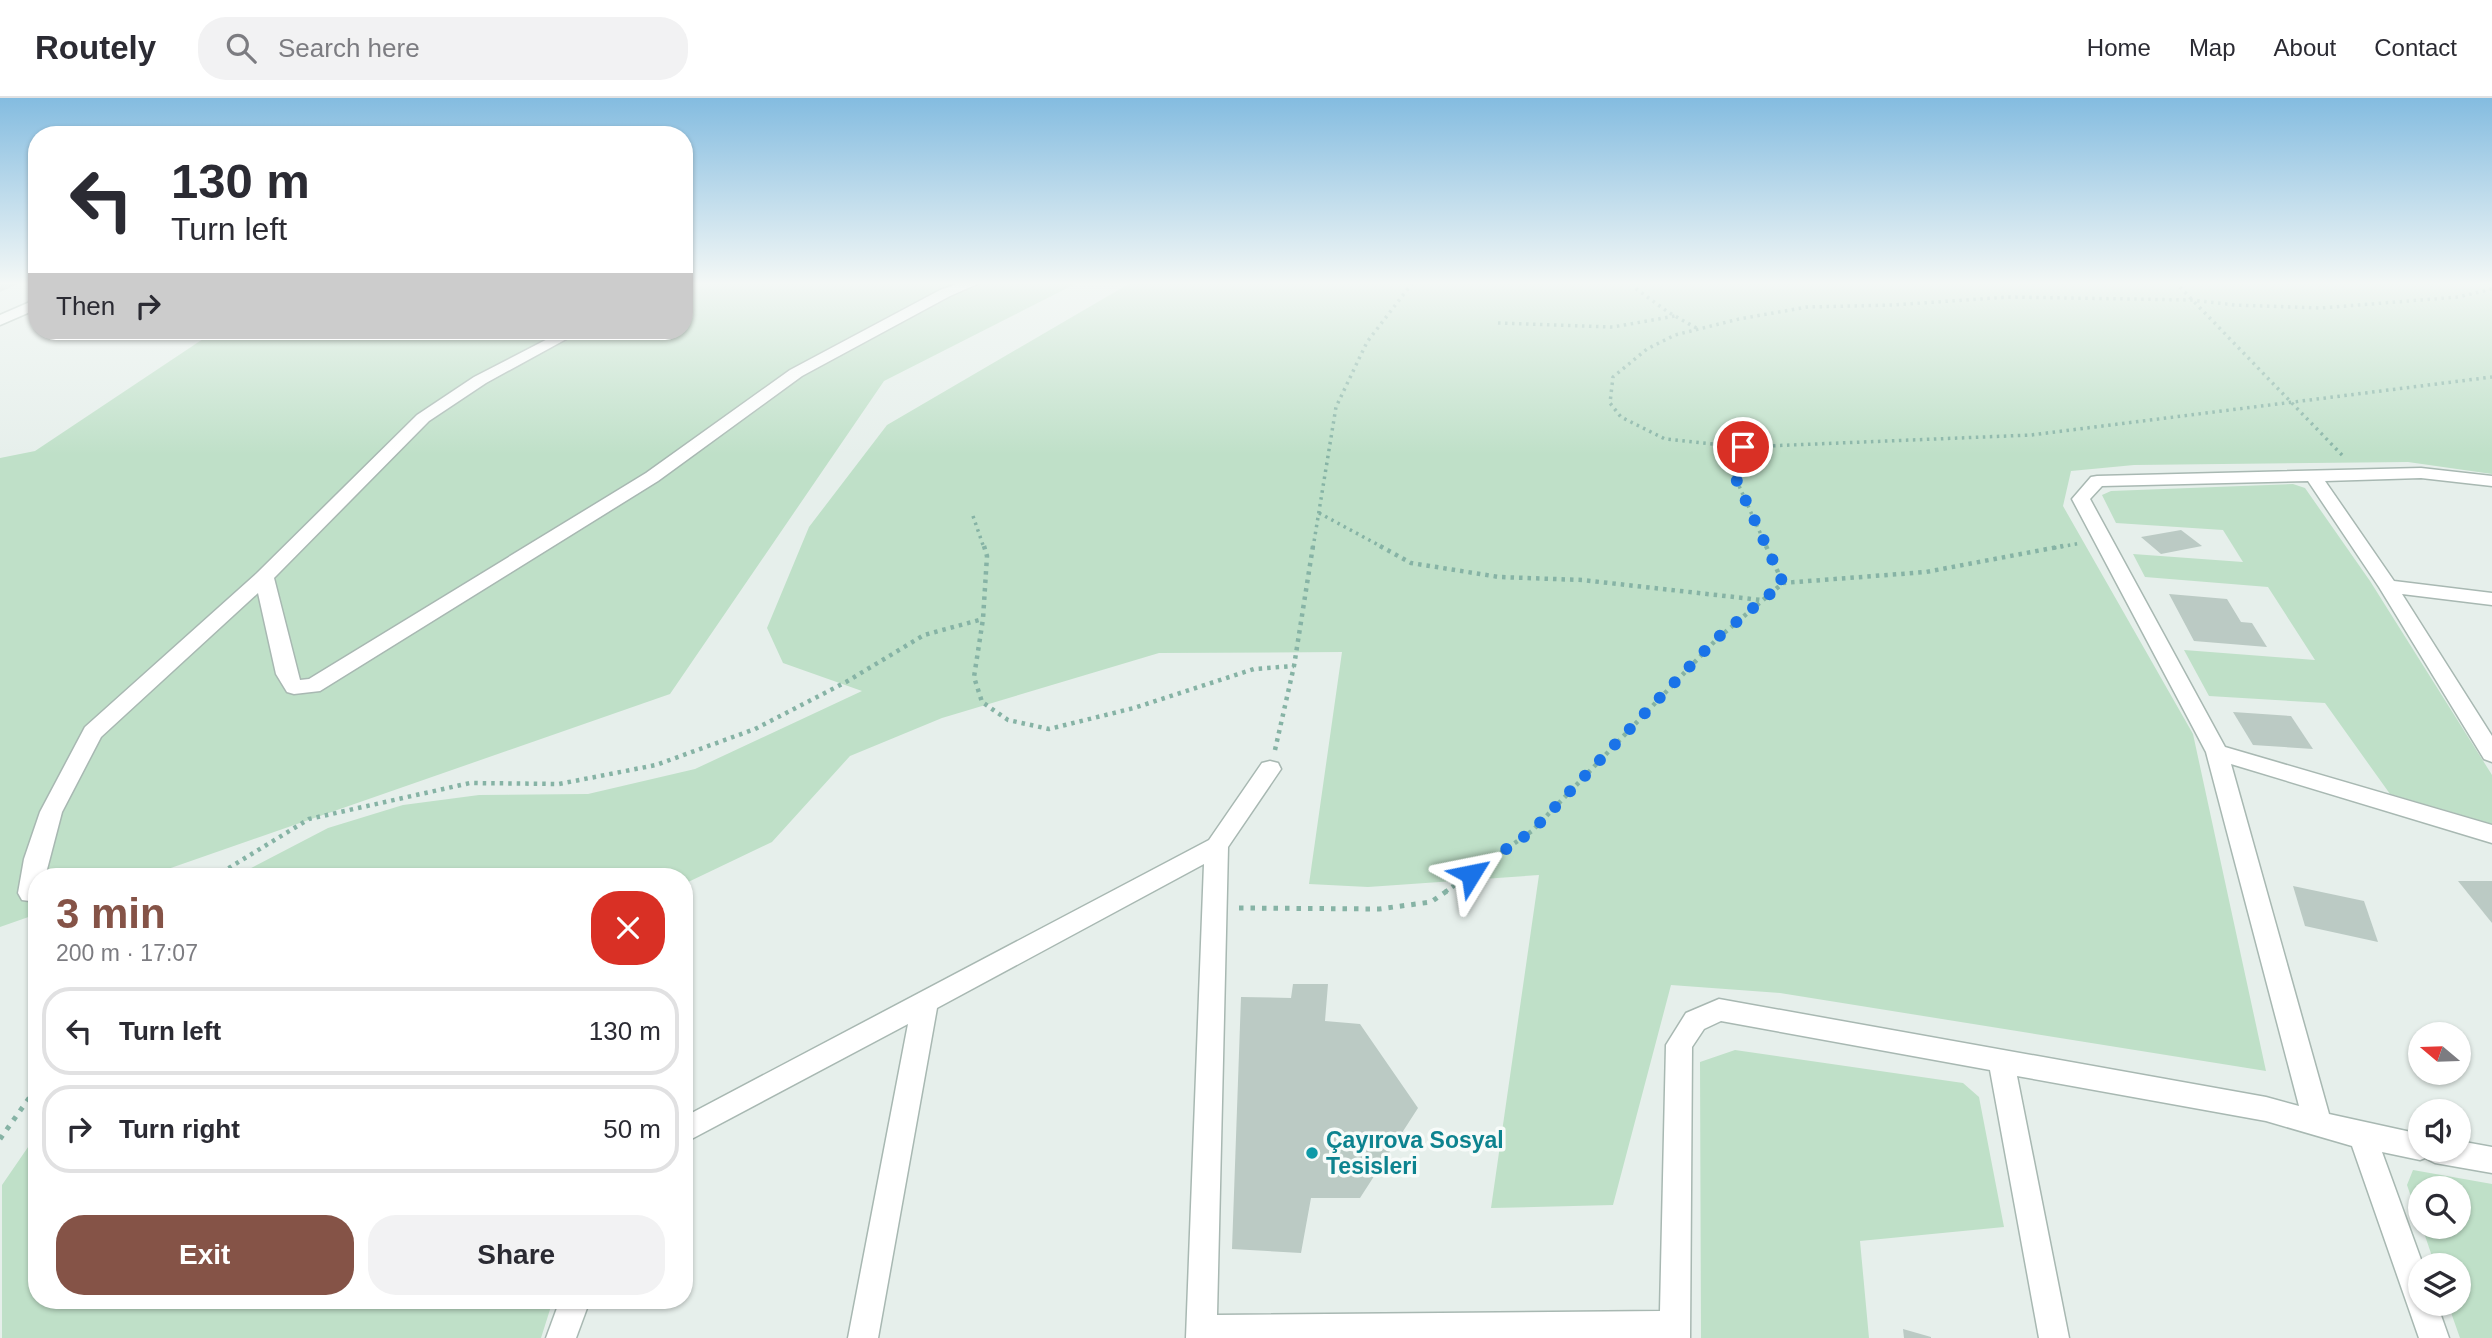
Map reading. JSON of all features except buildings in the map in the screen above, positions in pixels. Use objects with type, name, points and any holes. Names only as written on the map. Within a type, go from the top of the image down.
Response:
[{"type":"street","points":[[34,868],[51,812],[93,732],[264,577],[423,418],[480,380],[557,340]]},
{"type":"street","points":[[264,577],[286,674],[294,687],[313,685],[652,477],[796,373],[858,340]]},
{"type":"street","points":[[2318,1125],[2217,752],[2081,499],[2097,481],[2421,473],[2492,481]]},
{"type":"street","points":[[2313,476],[2388,586],[2492,754]]},
{"type":"street","points":[[2388,586],[2492,599]]},
{"type":"street","points":[[2217,752],[2492,834]]},
{"type":"street","points":[[693,1126],[1217,846],[1270,769]]},
{"type":"street","points":[[1217,846],[1201,1334],[1675,1332],[1679,1045],[1695,1021],[1719,1010],[2266,1109],[2318,1125],[2408,1145]]},
{"type":"street","points":[[863,1338],[925,1002]]},
{"type":"street","points":[[2001,1061],[2054,1338]]},
{"type":"street","points":[[2362,1136],[2408,1265]]},
{"type":"street","points":[[2471,1156],[2492,1160]]},
{"type":"street","points":[[561,1338],[572,1309]]},
{"type":"street","points":[[2426,1316],[2434,1338]]},
{"type":"path","points":[[1270,769],[1294,666],[1336,407],[1369,340]]},
{"type":"path","points":[[1665,340],[1647,349],[1613,377],[1610,403],[1621,417],[1665,439],[1730,446],[2031,435],[2492,377]]},
{"type":"path","points":[[2231,340],[2361,475]]},
{"type":"path","points":[[1730,446],[1731,468],[1783,583]]},
{"type":"path","points":[[1319,513],[1411,563],[1499,577],[1582,580],[1762,600]]},
{"type":"path","points":[[973,516],[987,556],[983,620],[974,677],[982,702],[1008,720],[1049,729],[1134,708],[1254,669],[1294,666]]},
{"type":"path","points":[[1213,907],[1379,909],[1431,902],[1532,831],[1716,639],[1783,583],[1926,572],[2103,538]]},
{"type":"path","points":[[229,868],[309,819],[470,783],[559,784],[656,765],[755,729],[846,682],[924,635],[983,620]]},
{"type":"path","points":[[0,1139],[28,1100]]},
{"type":"green space","points":[[202,340],[965,340],[884,381],[670,694],[171,868],[28,868],[28,917],[0,927],[0,458],[35,451]]},
{"type":"green space","points":[[1033,340],[2492,340],[2492,474],[2408,462],[2134,465],[2071,471],[2063,506],[2193,734],[2266,1071],[1780,993],[1671,985],[1613,1205],[1491,1208],[1539,875],[1368,887],[1309,884],[1342,652],[1159,653],[942,718],[850,756],[772,842],[693,880],[693,868],[251,868],[328,828],[403,805],[479,795],[588,794],[695,769],[862,691],[783,663],[767,628],[809,527],[887,425]]},
{"type":"green space","points":[[2293,484],[2305,488],[2370,581],[2492,775],[2492,824],[2390,794],[2325,703],[2209,696],[2184,650],[2315,660],[2268,587],[2145,577],[2133,554],[2243,562],[2223,530],[2116,523],[2102,495],[2111,491]]},
{"type":"green space","points":[[1735,1050],[1963,1083],[1979,1097],[2004,1227],[1860,1241],[1869,1338],[1701,1338],[1700,1062]]},
{"type":"green space","points":[[28,1147],[28,1309],[550,1309],[541,1338],[2,1338],[2,1185]]},
{"type":"green space","points":[[2413,1170],[2447,1176],[2411,1176]]},
{"type":"green space","points":[[2471,1180],[2492,1184],[2492,1338],[2460,1338],[2452,1316],[2471,1316],[2471,1253],[2431,1253],[2426,1239],[2471,1239]]},
{"type":"place","name":"Çayırova Sosyal Tesisleri","points":[[1312,1153]]},
{"type":"route","points":[[1471,874],[1532,831],[1716,639],[1783,583],[1731,468],[1730,446],[1743,447]]}]
